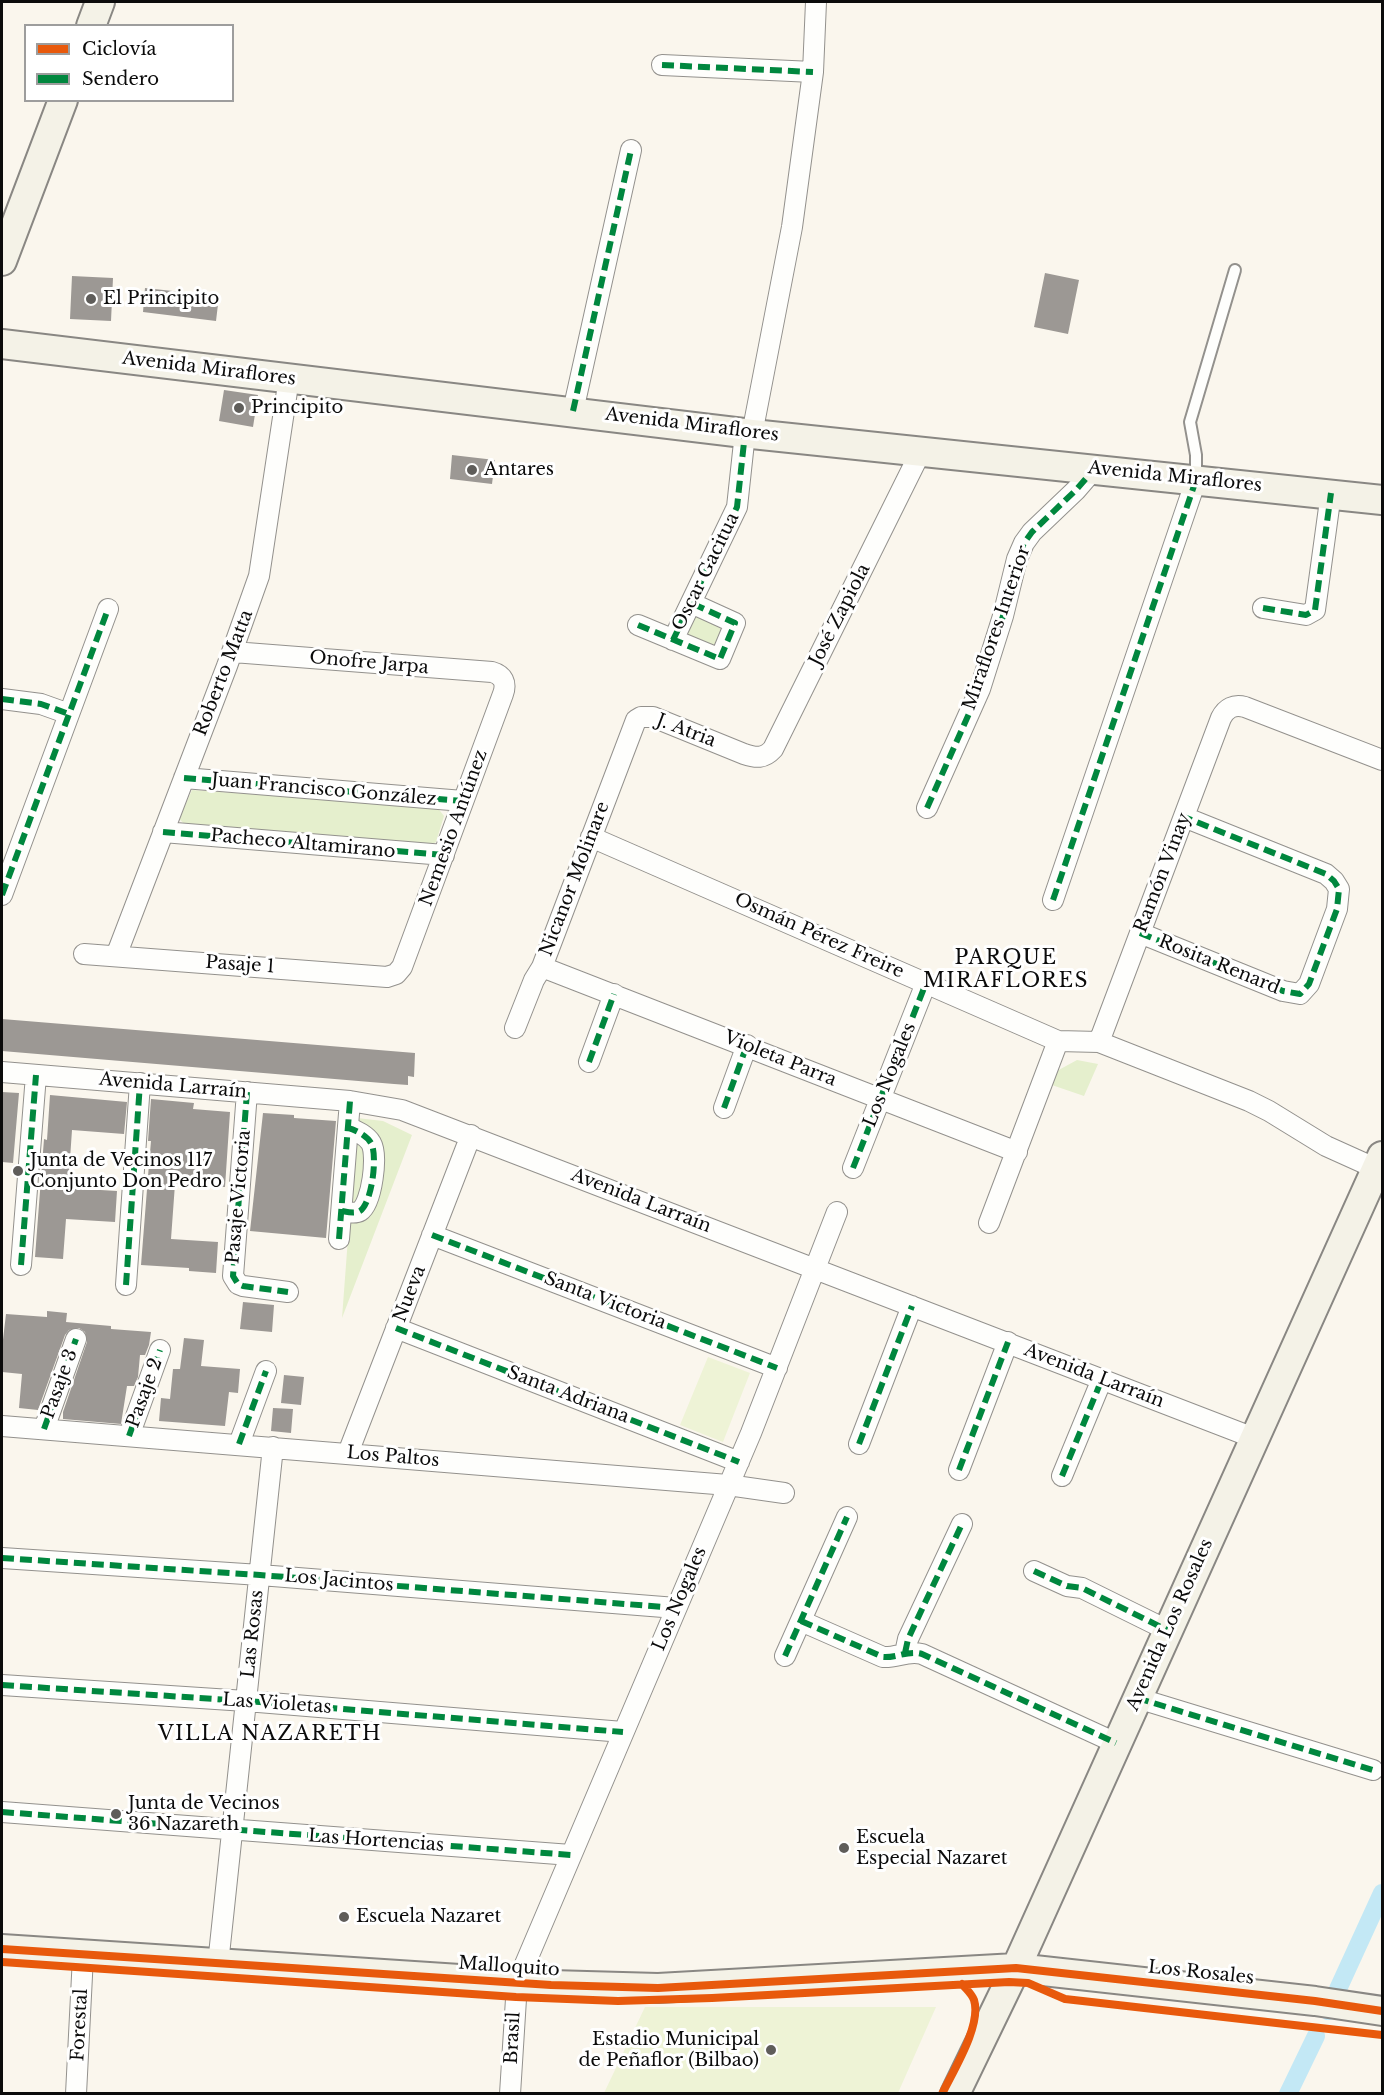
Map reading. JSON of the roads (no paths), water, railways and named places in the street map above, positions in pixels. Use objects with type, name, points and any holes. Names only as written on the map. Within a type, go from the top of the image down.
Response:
[{"type":"street","points":[[92,24],[100,2]]},
{"type":"street","name":"Oscar Gacitua","points":[[674,640],[737,507],[749,433],[792,227],[813,72],[816,2]]},
{"type":"street","points":[[662,65],[813,72]]},
{"type":"street","points":[[2,261],[62,102]]},
{"type":"street","points":[[573,411],[631,150]]},
{"type":"street","name":"Avenida Miraflores","points":[[2,344],[749,433],[1383,500]]},
{"type":"street","name":"Roberto Matta","points":[[116,956],[233,652],[259,576],[289,378]]},
{"type":"street","name":"José Zapiola","points":[[744,754],[762,757],[768,755],[773,749],[921,451]]},
{"type":"street","name":"Miraflores Interior","points":[[927,808],[980,689],[1003,616],[1017,559],[1024,543],[1032,531],[1076,490],[1095,468]]},
{"type":"street","points":[[1053,900],[1196,480]]},
{"type":"street","points":[[1263,608],[1306,615],[1313,613],[1316,607],[1331,493]]},
{"type":"street","points":[[638,625],[720,659],[735,623],[691,603]]},
{"type":"street","points":[[2,895],[108,609]]},
{"type":"street","name":"Onofre Jarpa","points":[[233,652],[492,672],[503,679]]},
{"type":"street","name":"Nemesio Antúnez","points":[[396,974],[404,963],[503,694],[505,684],[503,679]]},
{"type":"street","points":[[2,699],[41,704],[69,714]]},
{"type":"street","name":"Ramón Vinay","points":[[1099,1042],[1221,718],[1230,707],[1245,707],[1383,760]]},
{"type":"street","name":"J. Atria","points":[[632,728],[636,720],[647,716],[653,717],[744,754]]},
{"type":"street","name":"Nicanor Molinare","points":[[515,1028],[534,980],[542,967],[632,728]]},
{"type":"street","name":"Juan Francisco González","points":[[184,778],[463,801]]},
{"type":"street","name":"Rosita Renard","points":[[1140,933],[1283,991],[1300,994],[1309,984],[1337,909],[1340,889],[1326,874],[1184,817]]},
{"type":"street","name":"Pacheco Altamirano","points":[[163,832],[444,855]]},
{"type":"street","name":"Osmán Pérez Freire","points":[[591,837],[1058,1041],[1099,1042],[1249,1101],[1326,1146],[1380,1162]]},
{"type":"street","name":"Pasaje 1","points":[[84,954],[382,976],[396,974]]},
{"type":"street","name":"Violeta Parra","points":[[542,967],[1017,1152]]},
{"type":"street","name":"Los Nogales","points":[[853,1168],[926,983]]},
{"type":"street","points":[[589,1062],[614,994]]},
{"type":"street","points":[[989,1223],[1058,1041]]},
{"type":"street","points":[[724,1108],[747,1045]]},
{"type":"street","name":"Avenida Larraín","points":[[2,1072],[350,1101],[402,1110],[1254,1438]]},
{"type":"street","points":[[21,1265],[36,1075]]},
{"type":"street","points":[[126,1285],[140,1083]]},
{"type":"street","name":"Pasaje Victoria","points":[[247,1092],[232,1276],[237,1284],[243,1286],[288,1292]]},
{"type":"street","points":[[339,1239],[350,1101]]},
{"type":"street","points":[[342,1211],[357,1212],[362,1209],[372,1183],[374,1155],[371,1142],[348,1128]]},
{"type":"street","name":"Nueva","points":[[348,1453],[471,1135]]},
{"type":"street","name":"Avenida Los Rosales","points":[[955,2094],[1016,1968],[1380,1162]]},
{"type":"street","name":"Los Nogales","points":[[517,1983],[739,1462],[837,1212]]},
{"type":"street","name":"Santa Victoria","points":[[432,1235],[777,1368]]},
{"type":"street","points":[[860,1444],[912,1306]]},
{"type":"street","name":"Santa Adriana","points":[[396,1328],[739,1462]]},
{"type":"street","name":"Pasaje 3","points":[[44,1429],[76,1339]]},
{"type":"street","points":[[959,1470],[1008,1342]]},
{"type":"street","name":"Pasaje 2","points":[[129,1436],[160,1350]]},
{"type":"street","points":[[239,1444],[267,1371]]},
{"type":"street","points":[[1062,1476],[1102,1379]]},
{"type":"street","name":"Los Paltos","points":[[2,1426],[728,1485],[784,1493]]},
{"type":"street","name":"Las Rosas","points":[[218,1964],[273,1447]]},
{"type":"street","points":[[785,1656],[847,1517]]},
{"type":"street","points":[[905,1653],[908,1639],[962,1524]]},
{"type":"street","name":"Los Jacintos","points":[[2,1558],[260,1575],[676,1608]]},
{"type":"street","points":[[1034,1571],[1067,1586],[1082,1588],[1167,1630]]},
{"type":"street","points":[[801,1621],[883,1657],[891,1658],[913,1652],[922,1654],[1116,1743]]},
{"type":"street","name":"Las Violetas","points":[[2,1685],[246,1701],[623,1732]]},
{"type":"street","points":[[1137,1698],[1372,1770]]},
{"type":"street","name":"Las Hortencias","points":[[2,1812],[571,1855]]},
{"type":"street","name":"Malloquito","points":[[2,1949],[83,1956],[603,1987],[658,1988],[1016,1968]]},
{"type":"street","name":"Forestal","points":[[76,2094],[83,1956]]},
{"type":"street","name":"Los Rosales","points":[[1016,1968],[1315,2001],[1383,2011]]},
{"type":"street","points":[[965,1971],[982,2002],[986,2030]]},
{"type":"street","name":"Brasil","points":[[510,2094],[517,1983]]},
{"type":"lane","points":[[1196,480],[1196,455],[1191,422],[1235,270]]},
{"type":"waterway","points":[[1328,2011],[1382,1893]]},
{"type":"waterway","points":[[1288,2094],[1316,2036]]},
{"type":"place","name":"El Principito","points":[[91,299]]},
{"type":"place","name":"Principito","points":[[239,408]]},
{"type":"place","name":"Antares","points":[[472,470]]},
{"type":"place","name":"Junta de Vecinos 117 Conjunto Don Pedro","points":[[18,1171]]},
{"type":"place","name":"Junta de Vecinos 36 Nazareth","points":[[116,1814]]},
{"type":"place","name":"Escuela Especial Nazaret","points":[[844,1848]]},
{"type":"place","name":"Escuela Nazaret","points":[[344,1917]]},
{"type":"place","name":"Estadio Municipal de Peñaflor (Bilbao)","points":[[771,2050]]},
{"type":"district","name":"PARQUE MIRAFLORES","points":[[1006,970]]},
{"type":"district","name":"VILLA NAZARETH","points":[[270,1734]]}]
